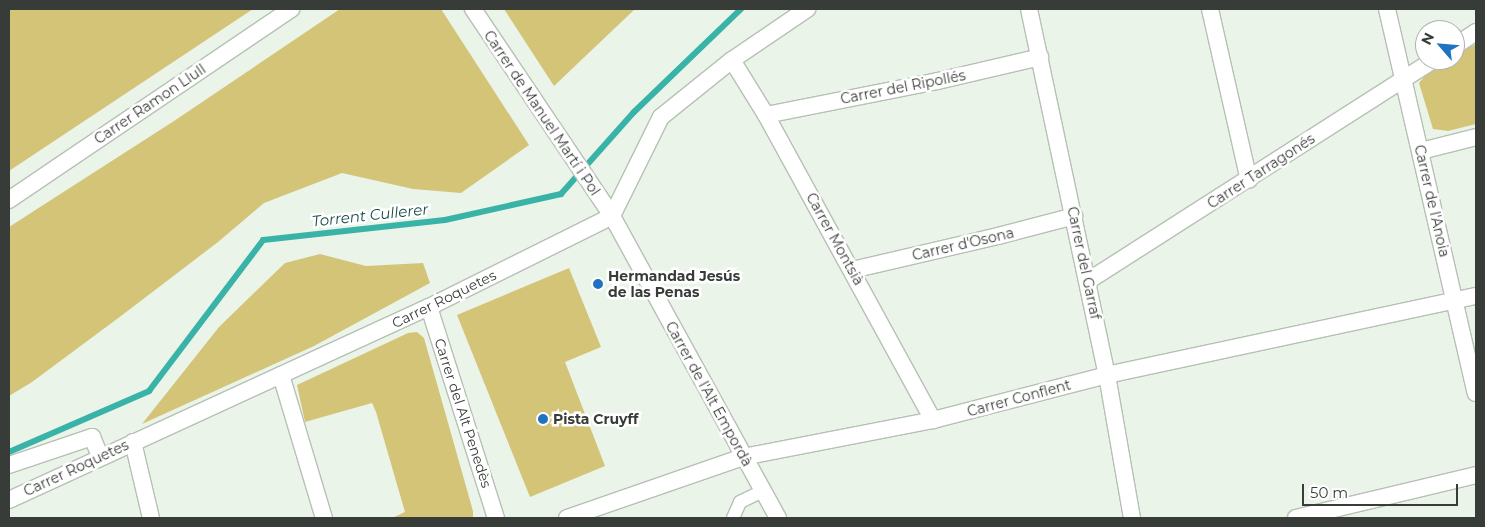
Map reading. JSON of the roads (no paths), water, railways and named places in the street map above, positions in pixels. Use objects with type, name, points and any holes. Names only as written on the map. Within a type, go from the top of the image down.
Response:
[{"type":"street","name":"Carrer Ramon Llull","points":[[9,200],[291,9]]},
{"type":"street","name":"Carrer de Manuel Martí i Pol","points":[[473,9],[521,84],[612,216]]},
{"type":"street","points":[[612,216],[661,117],[732,60],[807,9]]},
{"type":"street","name":"Carrer del Garraf","points":[[1029,9],[1107,374],[1132,518]]},
{"type":"street","points":[[1210,9],[1249,180]]},
{"type":"street","name":"Carrer de l'Anoia","points":[[1387,9],[1476,393]]},
{"type":"street","points":[[1465,39],[1476,32]]},
{"type":"street","name":"Carrer del Ripollés","points":[[766,115],[938,81],[1040,57]]},
{"type":"street","name":"Carrer Montsià","points":[[732,60],[766,115],[933,420]]},
{"type":"street","name":"Carrer Tarragonés","points":[[1088,281],[1249,180],[1418,70]]},
{"type":"street","points":[[1421,152],[1476,137]]},
{"type":"street","name":"Carrer Roquetes","points":[[9,500],[100,456],[281,376],[429,307],[612,216]]},
{"type":"street","name":"Carrer de l'Alt Empordà","points":[[612,216],[778,518]]},
{"type":"street","name":"Carrer d'Osona","points":[[852,270],[1074,216]]},
{"type":"street","name":"Carrer Conflent","points":[[567,518],[743,457],[933,420],[1107,374],[1476,296]]},
{"type":"street","name":"Carrer del Alt Penedès","points":[[429,307],[496,518]]},
{"type":"street","points":[[281,376],[324,518]]},
{"type":"street","points":[[9,465],[92,437],[100,456]]},
{"type":"street","points":[[133,442],[151,518]]},
{"type":"street","points":[[1296,518],[1476,475]]},
{"type":"street","points":[[733,518],[740,502],[763,491]]},
{"type":"waterway","name":"Torrent Cullerer","points":[[9,452],[149,391],[263,240],[445,220],[561,194],[634,112],[741,9]]},
{"type":"place","name":"Hermandad Jesús de las Penas","points":[[598,284]]},
{"type":"place","name":"Pista Cruyff","points":[[543,419]]}]
